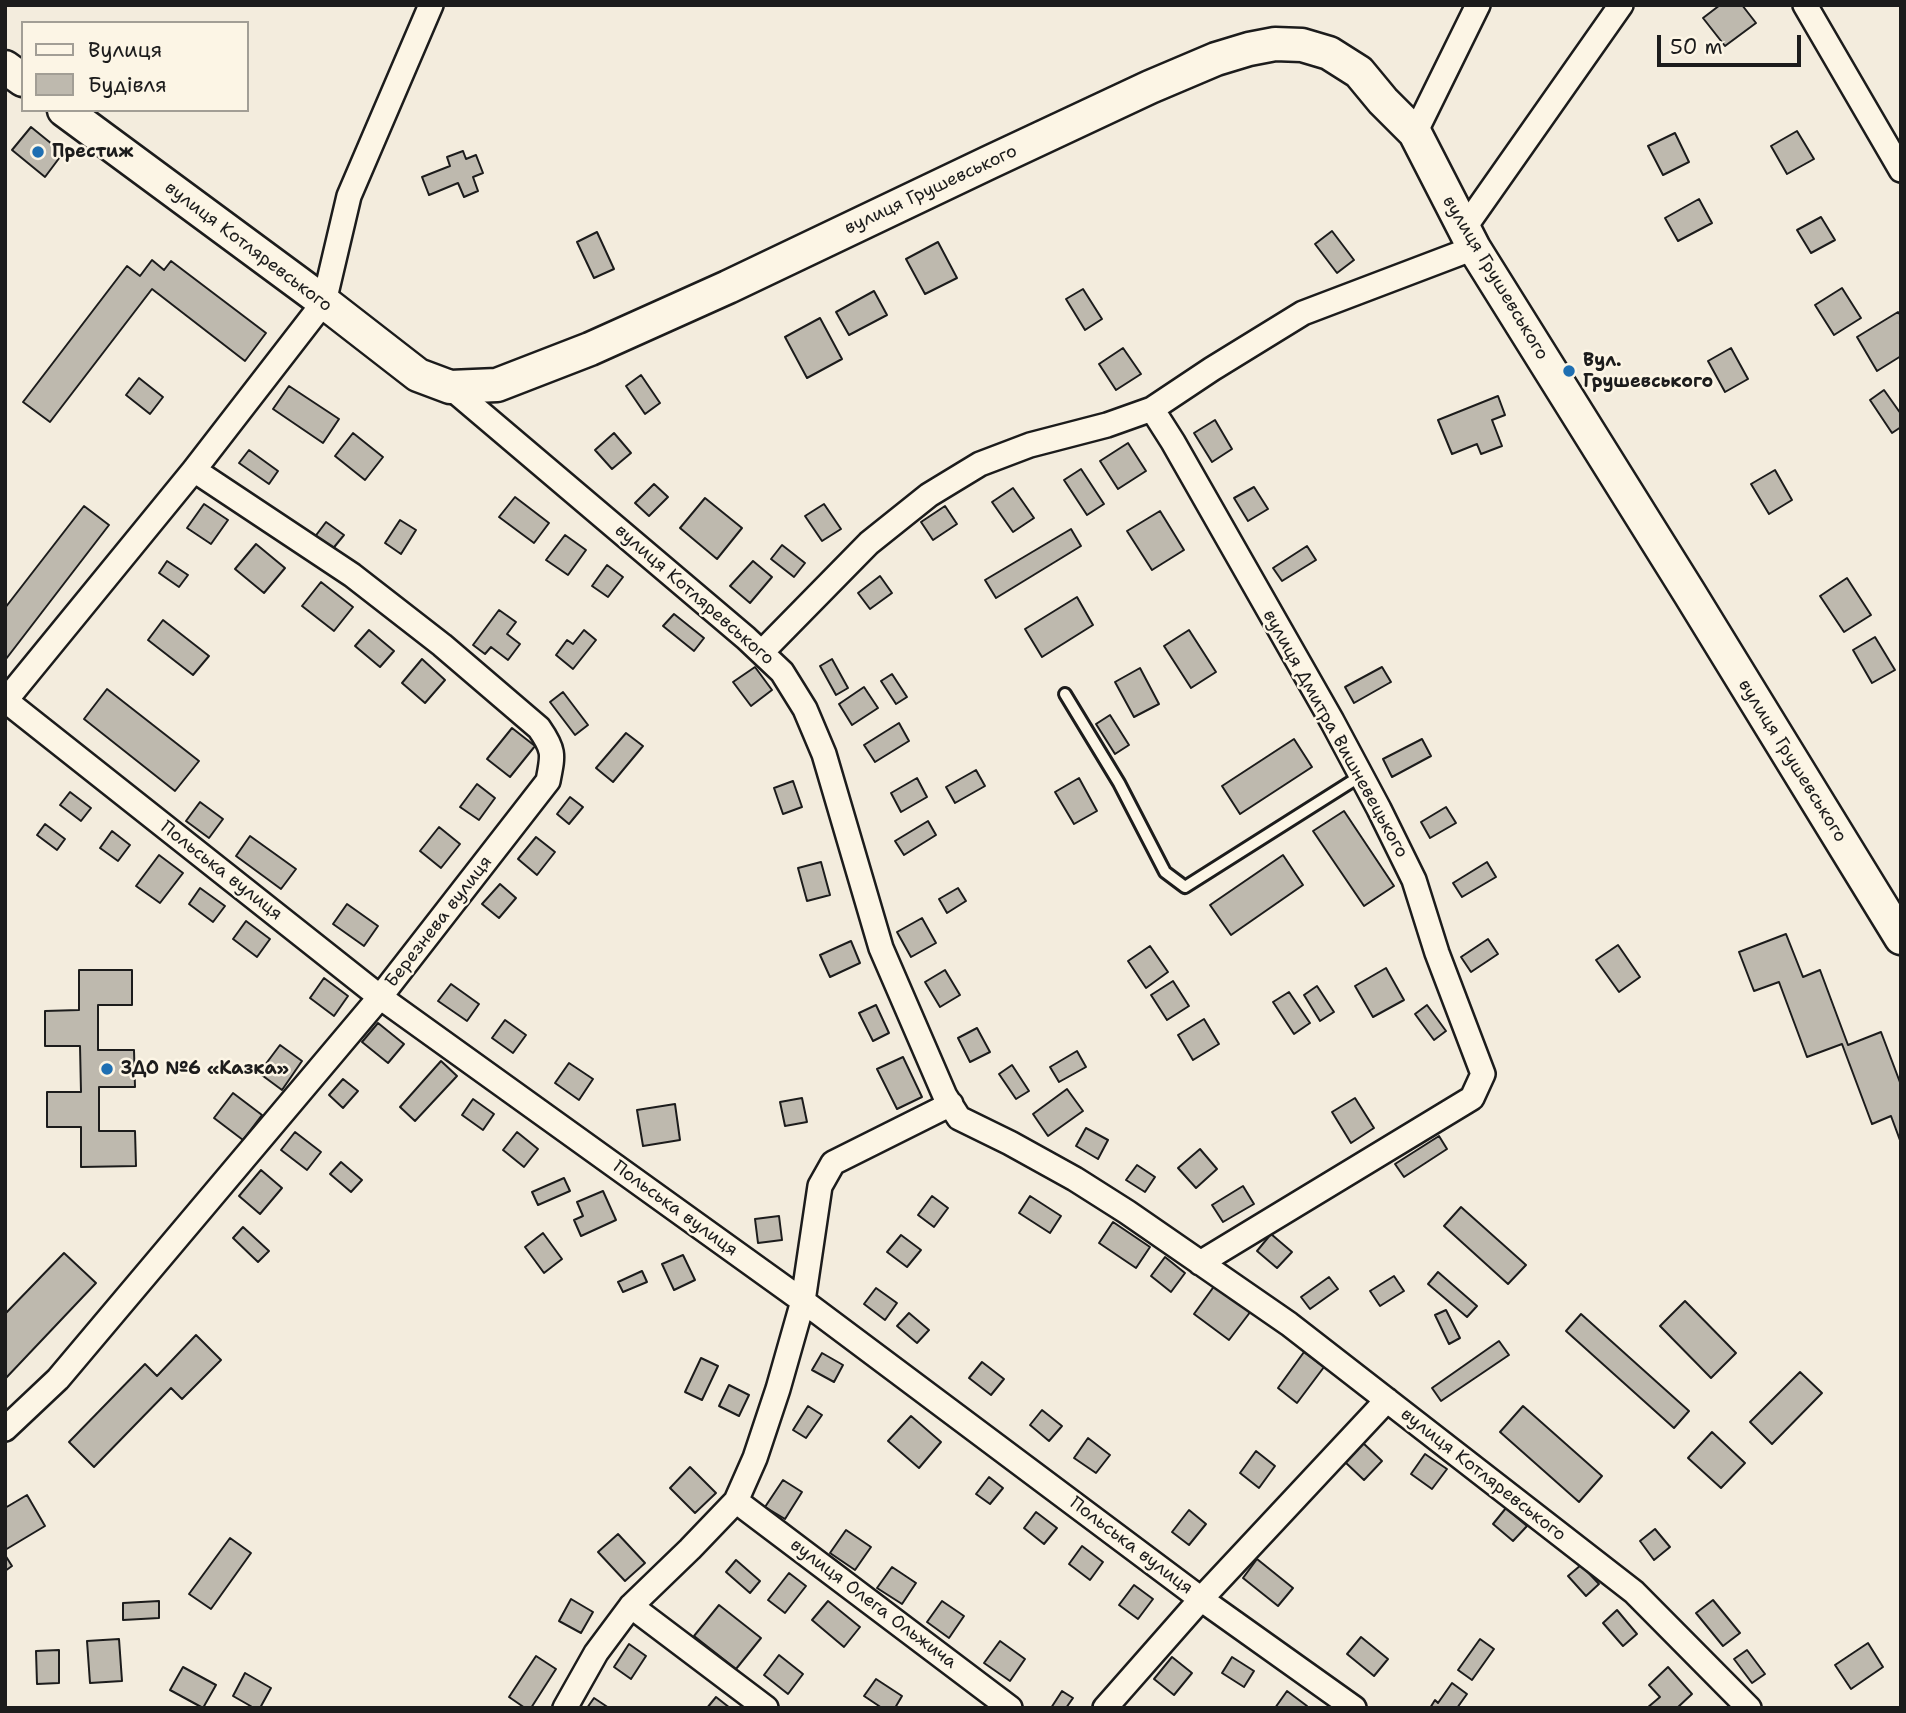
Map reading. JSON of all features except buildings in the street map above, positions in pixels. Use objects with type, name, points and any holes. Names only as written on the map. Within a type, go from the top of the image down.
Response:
[{"type":"main road","name":"вулиця Грушевського","points":[[450,387],[497,385],[590,349],[728,287],[1150,87],[1216,59],[1275,44],[1302,45],[1329,52],[1359,72],[1415,134],[1468,239],[1901,937]]},
{"type":"main road","points":[[5,67],[21,79]]},
{"type":"main road","name":"вулиця Котляревського","points":[[67,112],[324,302],[418,375],[450,387]]},
{"type":"street","points":[[6,700],[194,470],[324,302],[349,196],[431,5]]},
{"type":"street","points":[[1415,134],[1478,5]]},
{"type":"street","points":[[762,652],[869,543],[929,495],[980,464],[1030,445],[1107,425],[1152,409],[1303,313],[1468,239],[1621,5]]},
{"type":"street","points":[[1805,5],[1901,170]]},
{"type":"street","name":"вулиця Котляревського","points":[[450,387],[762,652],[782,672],[805,709],[824,754],[881,947],[951,1104],[960,1118],[1075,1179],[1289,1324],[1634,1592],[1749,1708]]},
{"type":"street","name":"вулиця Дмитра Вишневецького","points":[[1152,409],[1362,775],[1414,880],[1437,953],[1483,1074],[1472,1098],[1200,1263]]},
{"type":"street","name":"Березнева вулиця","points":[[5,1429],[58,1379],[380,997],[548,781],[552,759],[551,745],[540,728],[442,645],[352,575],[194,470]]},
{"type":"street","name":"Польська вулиця","points":[[6,700],[380,997],[803,1301],[1201,1599],[1354,1708]]},
{"type":"street","points":[[565,1708],[596,1653],[632,1606],[736,1501],[755,1458],[778,1389],[803,1301],[820,1186],[834,1163],[951,1104]]},
{"type":"street","points":[[1105,1708],[1201,1599],[1387,1400]]},
{"type":"street","name":"вулиця Олега Ольжича","points":[[736,1501],[1010,1708]]},
{"type":"street","points":[[632,1606],[766,1708]]},
{"type":"lane","points":[[1065,694],[1119,783],[1164,872],[1185,887],[1362,775]]},
{"type":"place","name":"Престиж","points":[[38,152]]},
{"type":"place","name":"Вул. Грушевського","points":[[1569,371]]},
{"type":"place","name":"ЗДО №6 «Казка»","points":[[107,1069]]}]
